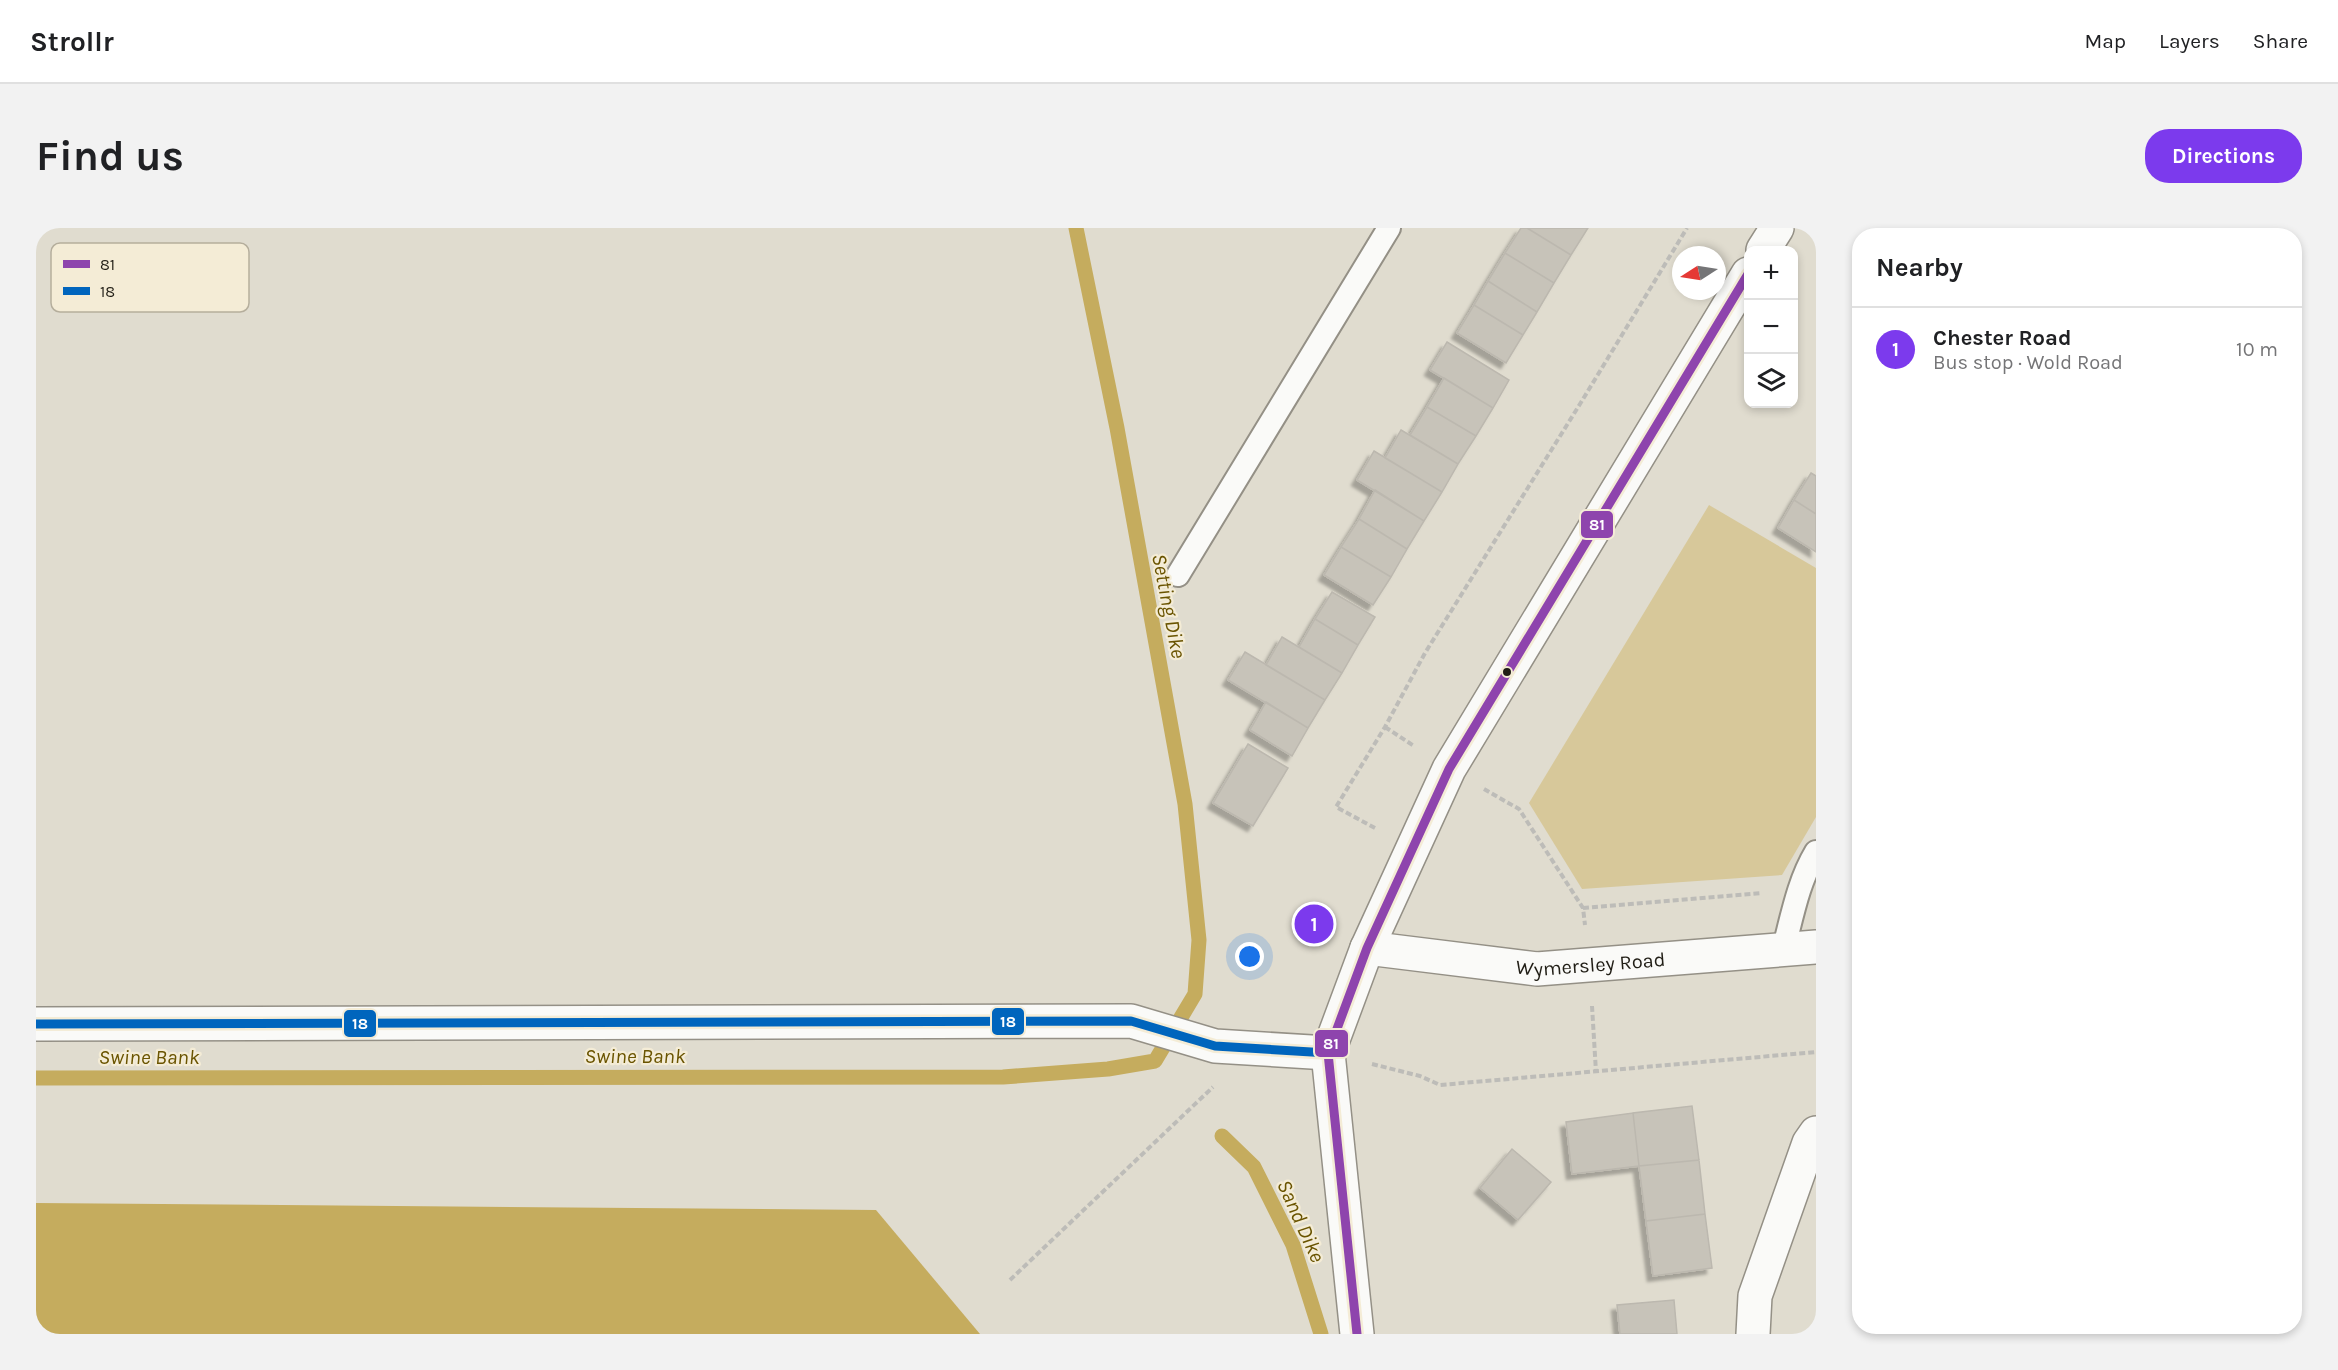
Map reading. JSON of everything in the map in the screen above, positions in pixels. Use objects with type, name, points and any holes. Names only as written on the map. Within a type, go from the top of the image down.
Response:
[{"type":"street","points":[[1765,246],[1776,228]]},
{"type":"street","points":[[1357,1334],[1328,1053],[1367,948],[1449,769],[1744,282]]},
{"type":"street","name":"Wymersley Road","points":[[1367,948],[1537,969],[1816,948]]},
{"type":"street","points":[[36,1024],[1131,1021],[1215,1046],[1328,1053]]},
{"type":"street","points":[[1753,1334],[1755,1296],[1809,1143],[1816,1132]]},
{"type":"lane","points":[[1178,575],[1389,228]]},
{"type":"lane","points":[[1783,951],[1799,890],[1807,867],[1816,852]]},
{"type":"path","points":[[1414,847],[1336,807],[1385,727],[1425,653],[1686,228]]},
{"type":"path","points":[[1385,727],[1417,748]]},
{"type":"path","points":[[1481,787],[1519,809],[1583,908],[1585,927]]},
{"type":"path","points":[[1583,908],[1799,890]]},
{"type":"path","points":[[1592,997],[1596,1072]]},
{"type":"path","points":[[1010,1281],[1256,1048]]},
{"type":"path","points":[[1328,1053],[1420,1076],[1440,1085],[1816,1052]]},
{"type":"shaded area","points":[[1709,505],[1816,568],[1816,817],[1782,875],[1582,889],[1529,803]]},
{"type":"shaded area","points":[[36,1203],[876,1210],[980,1334],[36,1334]]},
{"type":"building","points":[[1521,228],[1527,228],[1571,255],[1554,283],[1505,253]]},
{"type":"building","points":[[1527,228],[1588,228],[1571,255]]},
{"type":"building","points":[[1505,253],[1554,283],[1537,312],[1488,281]]},
{"type":"building","points":[[1488,281],[1537,312],[1523,335],[1474,305]]},
{"type":"building","points":[[1474,305],[1523,335],[1506,363],[1457,333]]},
{"type":"building","points":[[1447,342],[1509,380],[1493,408],[1430,370]]},
{"type":"building","points":[[1444,378],[1493,408],[1476,436],[1427,407]]},
{"type":"building","points":[[1427,407],[1476,436],[1458,464],[1410,435]]},
{"type":"building","points":[[1401,430],[1458,464],[1442,492],[1385,458]]},
{"type":"building","points":[[1374,451],[1442,492],[1424,521],[1357,480]]},
{"type":"building","points":[[1811,473],[1816,476],[1816,514],[1794,500]]},
{"type":"building","points":[[1375,490],[1424,521],[1407,549],[1359,519]]},
{"type":"building","points":[[1794,500],[1816,514],[1816,552],[1778,528]]},
{"type":"building","points":[[1359,519],[1407,549],[1391,577],[1341,547]]},
{"type":"building","points":[[1341,547],[1391,577],[1373,605],[1324,575]]},
{"type":"building","points":[[1332,592],[1375,617],[1358,645],[1315,619]]},
{"type":"building","points":[[1315,619],[1358,645],[1342,673],[1299,647]]},
{"type":"building","points":[[1282,637],[1342,673],[1325,700],[1266,665]]},
{"type":"building","points":[[1245,652],[1325,700],[1308,728],[1228,680]]},
{"type":"building","points":[[1266,702],[1308,728],[1292,756],[1250,730]]},
{"type":"building","points":[[1248,744],[1288,768],[1253,826],[1213,803]]},
{"type":"building","points":[[1692,1106],[1699,1160],[1639,1166],[1633,1113]]},
{"type":"building","points":[[1633,1113],[1639,1166],[1572,1174],[1566,1122]]},
{"type":"building","points":[[1512,1149],[1551,1182],[1518,1220],[1480,1188]]},
{"type":"building","points":[[1699,1160],[1705,1214],[1646,1221],[1639,1166]]},
{"type":"building","points":[[1705,1214],[1712,1268],[1653,1276],[1646,1221]]},
{"type":"building","points":[[1674,1300],[1677,1334],[1620,1334],[1617,1305]]},
{"type":"waterway","name":"Swine Bank","points":[[36,1078],[1003,1077],[1108,1069],[1155,1061],[1195,994],[1199,940],[1185,804],[1117,428],[1076,228]]},
{"type":"waterway","name":"Sand Dike","points":[[1222,1136],[1254,1167],[1293,1245],[1321,1334]]},
{"type":"transit line","name":"81","points":[[1357,1334],[1328,1053],[1367,948],[1449,769],[1744,281]]},
{"type":"transit line","name":"18","points":[[36,1024],[1131,1021],[1215,1046],[1328,1053]]},
{"type":"place","name":"Chester Road","points":[[1314,924]]},
{"type":"water label","name":"Setting Dike","points":[[1169,606]]}]
